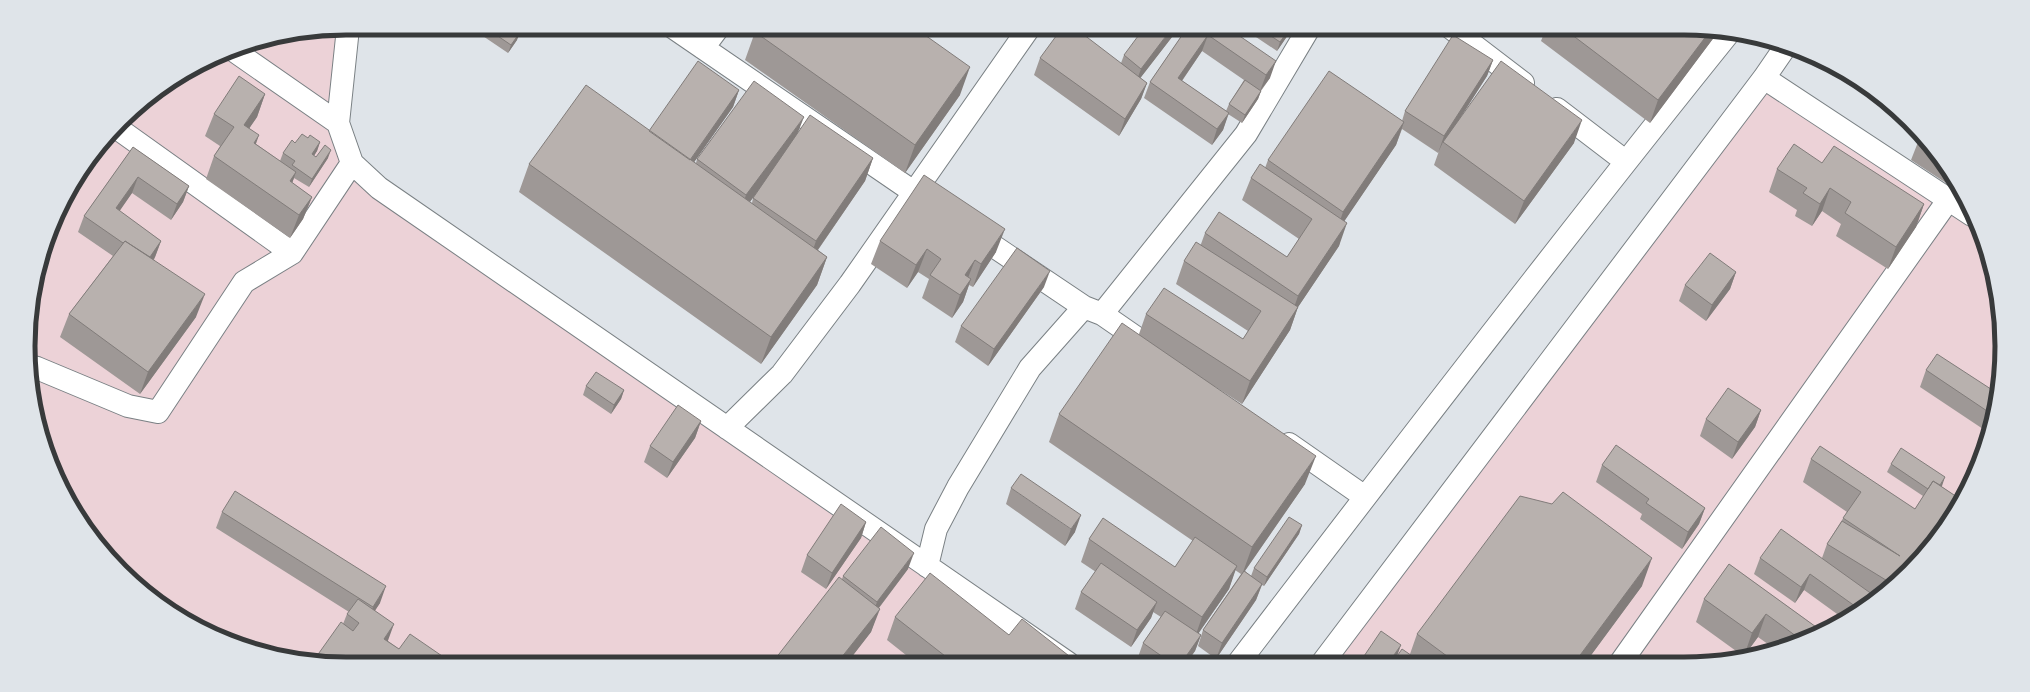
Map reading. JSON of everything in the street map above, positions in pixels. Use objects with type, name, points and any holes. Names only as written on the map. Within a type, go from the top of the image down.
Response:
[{"type":"street","points":[[347,35],[338,123],[352,162],[379,188],[1059,657]]},
{"type":"street","points":[[684,35],[956,221],[1162,355]]},
{"type":"street","points":[[703,48],[713,35]]},
{"type":"street","points":[[727,428],[782,374],[850,284],[1024,35]]},
{"type":"street","points":[[927,566],[936,529],[958,487],[1030,368],[1093,311],[1246,134],[1304,35]]},
{"type":"street","points":[[1460,35],[1625,161]]},
{"type":"street","points":[[1243,657],[1625,161],[1725,38]]},
{"type":"street","points":[[1327,657],[1764,78],[1782,51]]},
{"type":"street","points":[[239,54],[338,123]]},
{"type":"street","points":[[1764,78],[1964,210]]},
{"type":"street","points":[[121,131],[292,253]]},
{"type":"street","points":[[36,368],[128,406],[158,412],[244,282],[292,253],[352,162]]},
{"type":"street","points":[[1625,657],[1949,199]]},
{"type":"street","points":[[1273,433],[1365,497]]},
{"type":"shaded area","points":[[347,35],[338,123],[352,163],[1059,657],[326,656],[285,651],[246,640],[208,625],[173,605],[126,566],[99,535],[87,519],[67,484],[52,446],[41,407],[35,346],[41,285],[59,227],[67,208],[87,173],[112,141],[141,112],[173,87],[208,67],[246,52],[285,41]]},
{"type":"shaded area","points":[[1764,78],[1964,209],[1978,246],[1989,285],[1994,326],[1995,346],[1992,387],[1984,426],[1963,484],[1943,519],[1904,566],[1857,605],[1822,625],[1803,633],[1764,646],[1725,654],[1684,657],[1327,657]]},
{"type":"building","points":[[496,35],[518,35],[511,45]]},
{"type":"building","points":[[759,35],[925,35],[970,67],[915,145]]},
{"type":"building","points":[[1057,35],[1084,35],[1147,83],[1125,119],[1040,58]]},
{"type":"building","points":[[1139,35],[1167,35],[1141,69],[1124,55]]},
{"type":"building","points":[[1182,35],[1208,35],[1178,78],[1229,113],[1217,129],[1150,82]]},
{"type":"building","points":[[1208,35],[1238,35],[1276,61],[1266,75]]},
{"type":"building","points":[[1270,35],[1285,35],[1280,42]]},
{"type":"building","points":[[1453,35],[1493,60],[1444,136],[1405,111]]},
{"type":"building","points":[[1572,35],[1706,36],[1658,100]]},
{"type":"building","points":[[698,61],[739,90],[690,160],[649,131]]},
{"type":"building","points":[[1501,61],[1582,120],[1524,201],[1443,142]]},
{"type":"building","points":[[1329,71],[1404,122],[1343,212],[1268,160]]},
{"type":"building","points":[[239,76],[265,94],[244,125],[259,135],[254,143],[296,172],[290,181],[312,197],[299,215],[214,156],[234,127],[214,114]]},
{"type":"building","points":[[1245,80],[1261,91],[1245,115],[1229,104]]},
{"type":"building","points":[[754,81],[804,117],[746,195],[697,159]]},
{"type":"building","points":[[586,85],[827,257],[771,337],[529,164]]},
{"type":"building","points":[[810,115],[873,158],[816,241],[753,198]]},
{"type":"building","points":[[302,134],[308,138],[310,135],[320,142],[312,154],[316,157],[325,145],[331,150],[312,179],[292,165],[295,161],[283,153],[292,140],[295,143]]},
{"type":"building","points":[[1794,144],[1822,163],[1834,146],[1924,204],[1896,247],[1845,213],[1851,202],[1830,188],[1820,204],[1803,193],[1807,188],[1777,169]]},
{"type":"building","points":[[133,147],[189,186],[177,204],[138,177],[116,208],[161,241],[150,257],[125,241],[123,243],[84,216]]},
{"type":"building","points":[[1260,164],[1347,223],[1298,296],[1205,233],[1219,212],[1287,257],[1312,219],[1251,178]]},
{"type":"building","points":[[924,175],[1005,229],[981,264],[975,260],[965,275],[971,279],[960,295],[930,275],[941,259],[927,249],[916,265],[880,241]]},
{"type":"building","points":[[125,241],[205,294],[148,372],[69,314]]},
{"type":"building","points":[[1196,242],[1298,307],[1250,381],[1146,314],[1164,288],[1243,339],[1261,311],[1184,261]]},
{"type":"building","points":[[1017,248],[1050,271],[994,349],[961,326]]},
{"type":"building","points":[[1710,253],[1736,272],[1712,305],[1685,285]]},
{"type":"building","points":[[1122,323],[1316,456],[1252,547],[1059,414]]},
{"type":"building","points":[[1937,354],[1992,390],[1988,412],[1926,370]]},
{"type":"building","points":[[596,372],[624,390],[614,405],[586,386]]},
{"type":"building","points":[[1728,388],[1761,410],[1738,442],[1706,419]]},
{"type":"building","points":[[678,405],[701,421],[673,462],[650,446]]},
{"type":"building","points":[[1616,445],[1705,508],[1688,532],[1646,503],[1649,499],[1602,465]]},
{"type":"building","points":[[1820,446],[1915,509],[1933,481],[1956,496],[1931,535],[1904,566],[1888,581],[1827,544],[1842,521],[1900,556],[1843,518],[1861,492],[1811,459]]},
{"type":"building","points":[[1901,448],[1945,477],[1940,485],[1933,481],[1928,489],[1891,464]]},
{"type":"building","points":[[1021,474],[1081,515],[1071,529],[1011,488]]},
{"type":"building","points":[[235,491],[386,586],[373,607],[222,512]]},
{"type":"building","points":[[1563,492],[1652,558],[1579,657],[1448,657],[1417,634],[1520,496],[1552,504]]},
{"type":"building","points":[[841,504],[866,522],[832,573],[807,555]]},
{"type":"building","points":[[1289,517],[1302,525],[1267,577],[1254,568]]},
{"type":"building","points":[[1103,518],[1175,567],[1195,537],[1237,566],[1202,617],[1089,539]]},
{"type":"building","points":[[881,527],[914,553],[877,602],[843,576]]},
{"type":"building","points":[[1781,529],[1872,594],[1855,606],[1810,574],[1801,587],[1760,558]]},
{"type":"building","points":[[1101,563],[1157,602],[1137,630],[1081,592]]},
{"type":"building","points":[[1729,564],[1817,627],[1796,636],[1766,614],[1752,633],[1704,599]]},
{"type":"building","points":[[1244,571],[1262,584],[1222,643],[1203,630]]},
{"type":"building","points":[[930,573],[1009,635],[1022,619],[1070,657],[946,657],[895,617]]},
{"type":"building","points":[[839,577],[880,609],[842,657],[777,657]]},
{"type":"building","points":[[358,599],[394,624],[384,639],[399,649],[410,634],[444,657],[346,657],[317,655],[341,622],[353,631],[359,623],[347,614]]},
{"type":"building","points":[[1165,611],[1201,635],[1186,657],[1163,657],[1143,643]]},
{"type":"building","points":[[1381,631],[1401,645],[1393,657],[1363,657]]},
{"type":"building","points":[[1402,649],[1414,657],[1396,657]]}]
